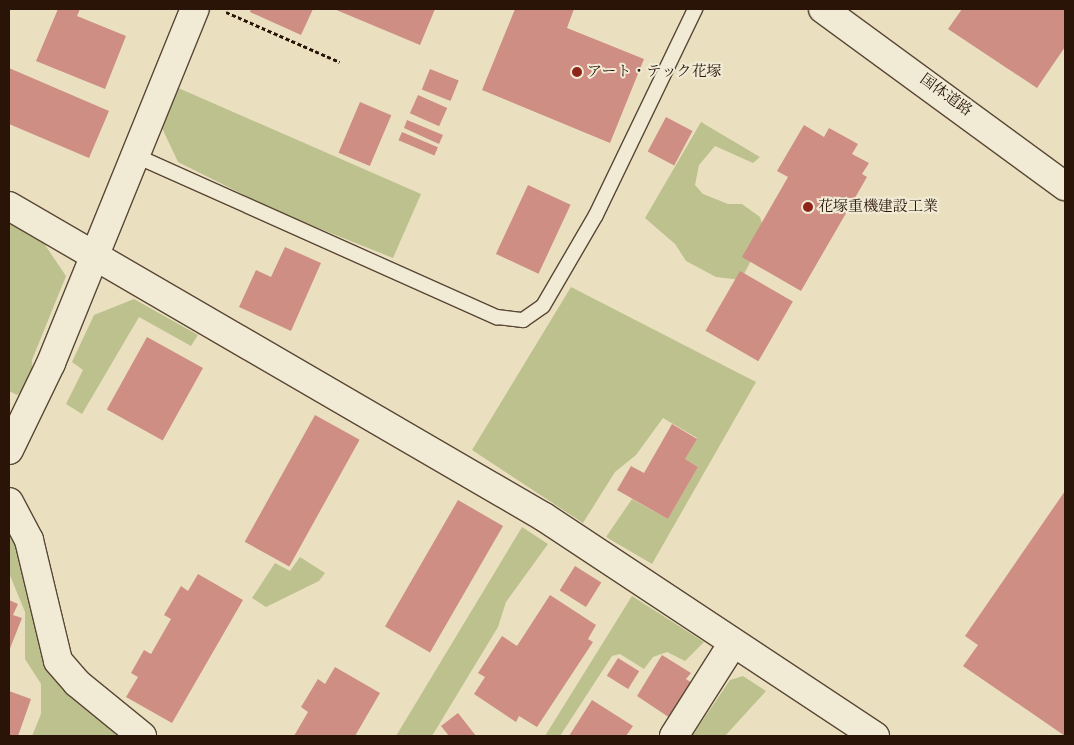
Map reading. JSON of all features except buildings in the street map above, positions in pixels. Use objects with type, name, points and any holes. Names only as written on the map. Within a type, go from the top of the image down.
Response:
[{"type":"street","points":[[9,450],[51,363],[195,9]]},
{"type":"street","name":"国体道路","points":[[823,9],[1065,186]]},
{"type":"street","points":[[9,206],[93,259],[544,517],[875,736]]},
{"type":"street","points":[[9,502],[30,540],[58,661],[77,683],[142,736]]},
{"type":"street","points":[[674,736],[733,643]]},
{"type":"lane","points":[[134,155],[497,317],[523,320],[542,306],[596,215],[695,9]]},
{"type":"path","points":[[218,9],[340,62]]},
{"type":"green space","points":[[176,87],[421,194],[393,258],[278,212],[178,162],[162,128]]},
{"type":"green space","points":[[701,122],[760,157],[753,163],[715,146],[699,165],[695,185],[703,194],[728,204],[742,204],[760,217],[765,233],[741,280],[716,277],[686,261],[675,244],[645,218]]},
{"type":"green space","points":[[9,219],[41,239],[66,276],[32,360],[33,382],[17,395],[9,391]]},
{"type":"green space","points":[[571,287],[756,382],[652,564],[606,537],[632,499],[668,519],[698,467],[685,459],[697,438],[663,418],[636,455],[615,472],[583,523],[472,450]]},
{"type":"green space","points":[[134,299],[198,335],[191,346],[139,317],[82,414],[66,404],[83,370],[72,362],[94,315]]},
{"type":"green space","points":[[9,521],[16,530],[55,679],[117,736],[32,736],[41,714],[41,684],[25,659],[25,612],[9,573]]},
{"type":"green space","points":[[522,527],[548,544],[506,602],[498,627],[432,736],[396,736]]},
{"type":"green space","points":[[300,557],[325,573],[319,581],[266,607],[252,598],[275,563],[290,571]]},
{"type":"green space","points":[[632,596],[704,642],[685,661],[667,652],[653,657],[644,669],[620,654],[612,656],[560,736],[545,736]]},
{"type":"green space","points":[[743,676],[766,691],[725,736],[692,736],[730,680]]},
{"type":"place","name":"アート・テック花塚","points":[[577,72]]},
{"type":"place","name":"花塚重機建設工業","points":[[808,207]]}]
